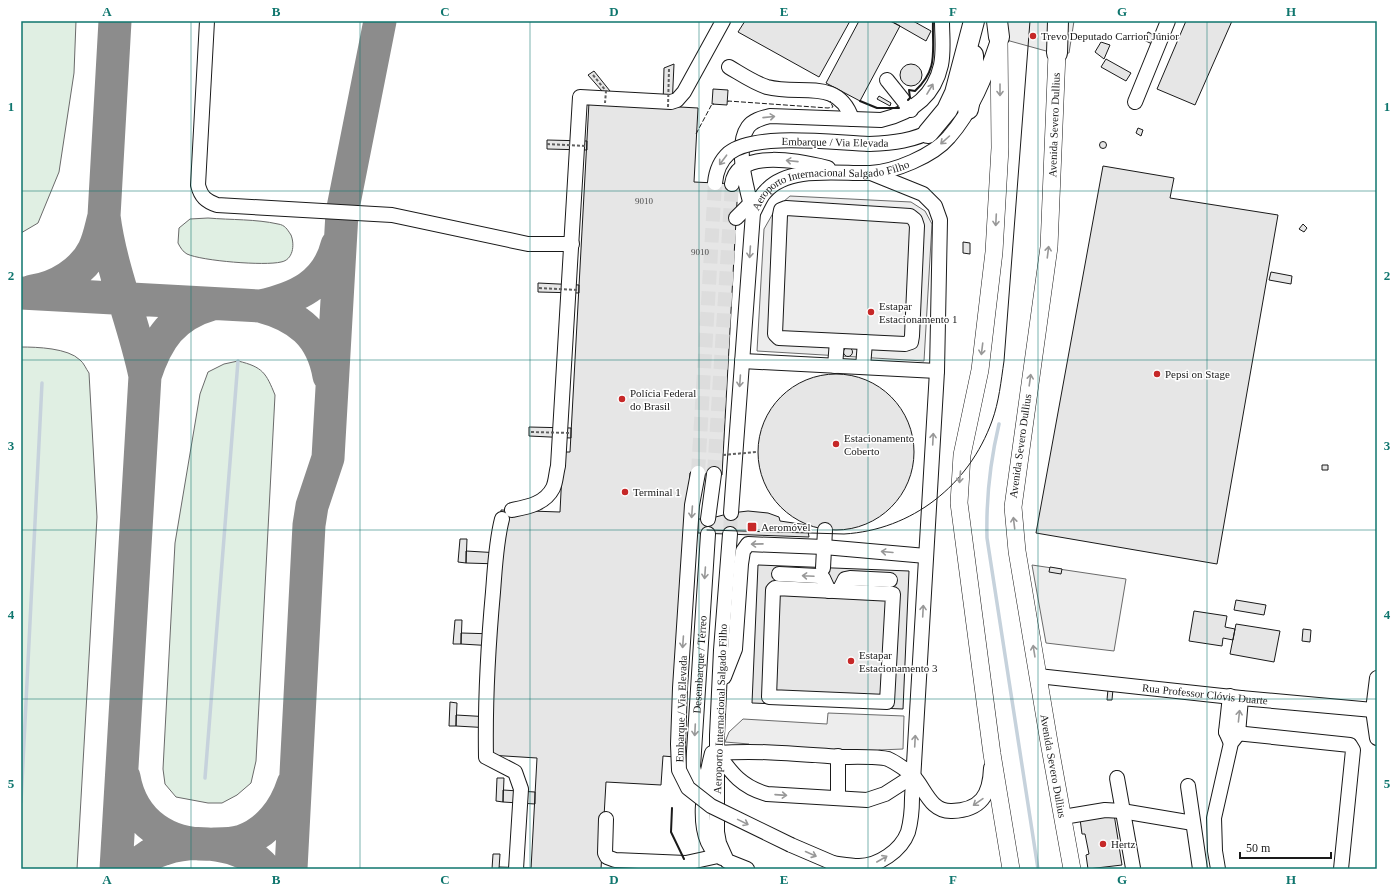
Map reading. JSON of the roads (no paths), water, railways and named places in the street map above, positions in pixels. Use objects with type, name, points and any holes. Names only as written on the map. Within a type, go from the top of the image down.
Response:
[{"type":"highway","points":[[968,109],[973,84],[974,21]]},
{"type":"highway","points":[[928,133],[947,110],[955,93],[974,21]]},
{"type":"highway","points":[[1057,53],[1058,21]]},
{"type":"main road","points":[[999,26],[1000,148],[994,252],[980,370],[962,455],[959,503],[992,754],[1011,869]]},
{"type":"main road","name":"Avenida Severo Dullius","points":[[1057,53],[1049,247],[1013,496],[1018,551],[1038,676],[1072,869]]},
{"type":"street","points":[[207,21],[198,185],[200,193],[207,201],[217,205],[392,215],[528,244],[572,244]]},
{"type":"street","points":[[516,869],[521,789],[515,772],[486,757],[485,704],[491,608],[498,533],[507,514],[535,505],[545,498],[553,488],[559,452],[580,97],[671,102],[677,100],[684,92],[723,21]]},
{"type":"street","points":[[729,67],[767,87],[824,90],[845,103],[852,119],[881,120],[911,110],[922,101],[932,87],[941,64],[942,21]]},
{"type":"street","name":"Avenida Severo Dullius","points":[[1057,53],[1063,21]]},
{"type":"street","points":[[1135,102],[1168,21]]},
{"type":"street","name":"Aeroporto Internacional Salgado Filho","points":[[736,218],[752,208],[765,191],[778,181],[798,174],[844,172],[871,173],[907,165],[930,153],[949,138],[968,109],[987,72],[999,26]]},
{"type":"street","points":[[887,80],[911,110]]},
{"type":"street","name":"Embarque / Via Elevada","points":[[715,183],[718,167],[728,154],[744,146],[779,140],[869,144],[898,142],[928,133],[968,109]]},
{"type":"street","name":"Aeroporto Internacional Salgado Filho","points":[[731,513],[752,208],[743,165],[742,140],[749,126],[759,118],[770,116],[852,119]]},
{"type":"street","points":[[732,184],[733,176],[743,165],[766,160],[792,160],[844,172]]},
{"type":"street","points":[[831,863],[859,866],[880,862],[895,850],[907,834],[911,820],[937,371],[941,240],[940,220],[935,206],[923,194],[871,173]]},
{"type":"street","points":[[786,208],[910,216],[915,220],[917,226],[911,342],[906,344],[837,341],[780,338],[774,334],[780,215],[782,210],[786,208]]},
{"type":"street","points":[[837,341],[839,369]]},
{"type":"street","points":[[863,367],[865,342]]},
{"type":"street","points":[[742,362],[839,369],[863,367],[937,371]]},
{"type":"street","name":"Embarque / Via Elevada","points":[[698,473],[692,505],[680,688],[678,744],[679,770],[688,788],[711,806],[791,845],[848,869]]},
{"type":"street","points":[[708,519],[714,474]]},
{"type":"street","points":[[823,568],[825,530]]},
{"type":"street","name":"Desembarque / Térreo","points":[[704,794],[696,779],[693,766],[708,534]]},
{"type":"street","name":"Aeroporto Internacional Salgado Filho","points":[[730,534],[721,650],[721,683],[717,735],[717,832],[719,843],[734,864]]},
{"type":"street","points":[[721,683],[735,649],[741,564],[743,551],[748,544],[824,547],[926,556]]},
{"type":"street","points":[[779,574],[818,576],[823,578],[834,591],[893,594],[887,702],[771,698],[769,695],[773,589],[834,591],[845,579],[850,578],[890,580]]},
{"type":"street","name":"Rua Professor Clóvis Duarte","points":[[1038,676],[1372,710]]},
{"type":"street","points":[[1377,678],[1372,710],[1377,738]]},
{"type":"street","points":[[1218,869],[1214,818],[1232,736],[1235,697]]},
{"type":"street","points":[[717,735],[706,779],[703,815],[707,840],[734,864]]},
{"type":"street","points":[[1232,736],[1348,744],[1352,747],[1340,869]]},
{"type":"street","points":[[717,753],[763,751],[888,759],[913,776],[926,796],[938,808],[950,811],[967,808],[978,804],[985,797],[990,782],[992,754]]},
{"type":"street","points":[[717,753],[739,781],[753,790],[781,796],[867,800],[885,794],[913,776]]},
{"type":"street","points":[[838,756],[838,798]]},
{"type":"street","points":[[1117,778],[1133,869]]},
{"type":"street","points":[[1188,786],[1200,869]]},
{"type":"street","points":[[1062,817],[1105,810],[1122,810],[1193,823]]},
{"type":"street","points":[[606,819],[605,853],[607,858],[615,860],[734,864]]},
{"type":"street","points":[[1196,840],[1215,841]]},
{"type":"waterway","points":[[205,778],[238,361]]},
{"type":"waterway","points":[[21,802],[42,383]]},
{"type":"waterway","points":[[999,424],[989,481],[987,538],[1038,869]]},
{"type":"tunnel","points":[[698,473],[715,183]]},
{"type":"tunnel","points":[[714,474],[732,184]]},
{"type":"tunnel","points":[[730,534],[731,513]]},
{"type":"tram line","points":[[707,530],[844,534],[869,531],[893,524],[915,513],[935,500],[953,484],[969,465],[982,444],[992,421],[998,399],[1004,361],[1030,21]]},
{"type":"place","name":"Trevo Deputado Carrion Júnior","points":[[1033,36]]},
{"type":"place","name":"Estapar Estacionamento 1","points":[[871,312]]},
{"type":"place","name":"Pepsi on Stage","points":[[1157,374]]},
{"type":"place","name":"Polícia Federal do Brasil","points":[[622,399]]},
{"type":"place","name":"Estacionamento Coberto","points":[[836,444]]},
{"type":"place","name":"Terminal 1","points":[[625,492]]},
{"type":"place","name":"Aeromóvel","points":[[752,527]]},
{"type":"place","name":"Estapar Estacionamento 3","points":[[851,661]]},
{"type":"place","name":"Hertz","points":[[1103,844]]}]
